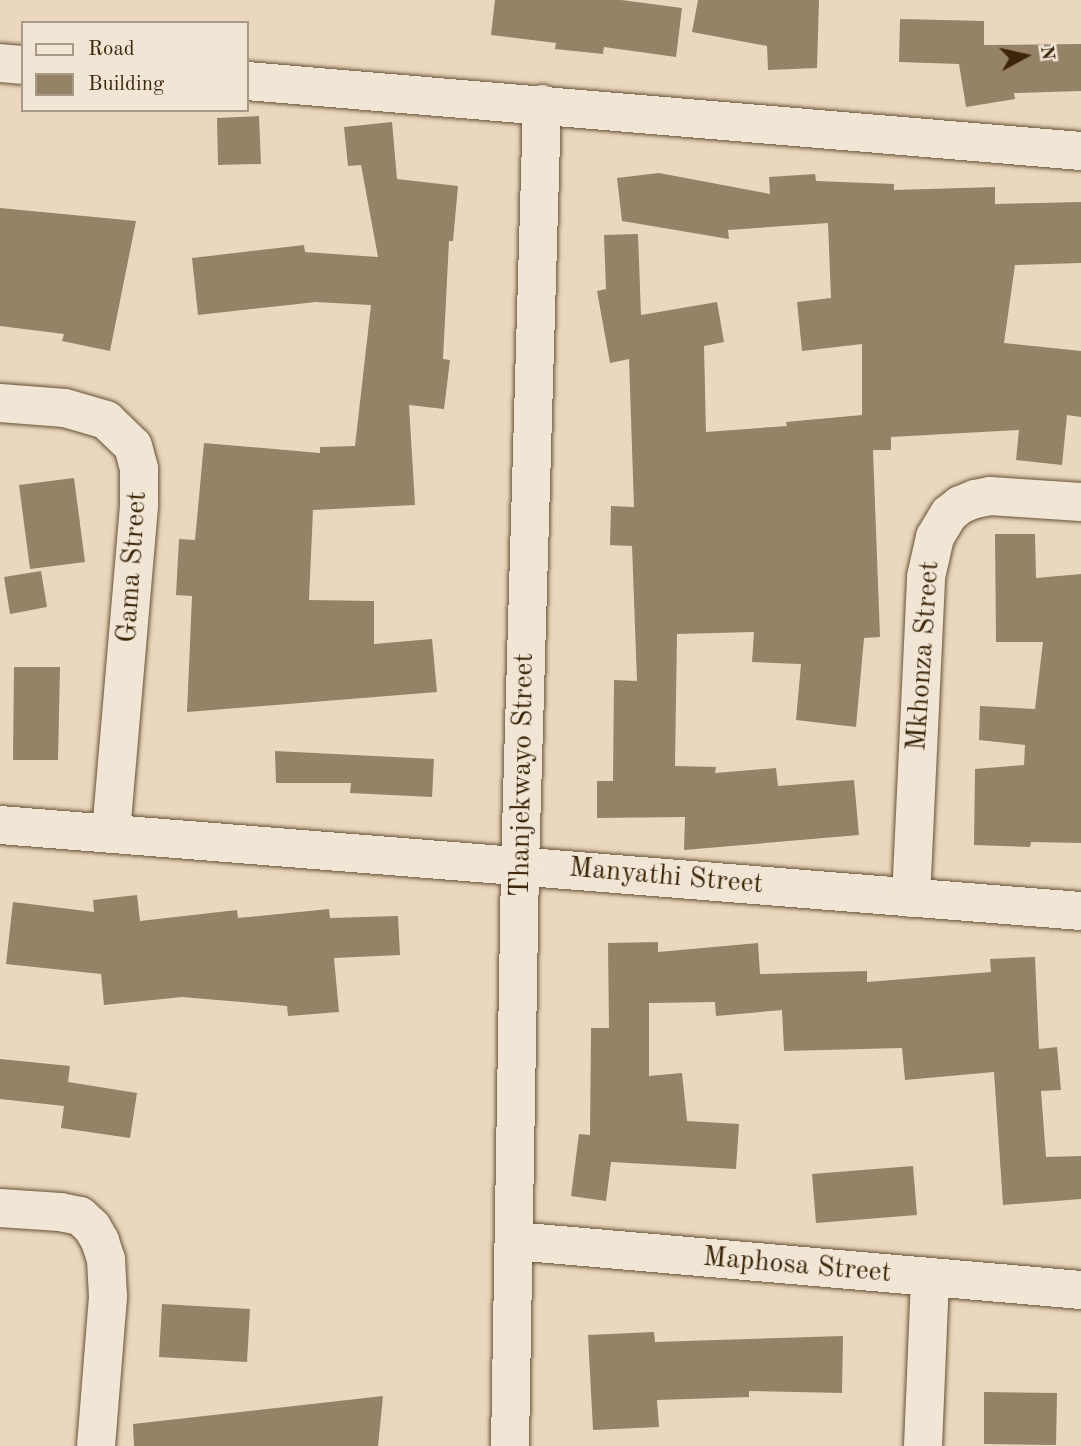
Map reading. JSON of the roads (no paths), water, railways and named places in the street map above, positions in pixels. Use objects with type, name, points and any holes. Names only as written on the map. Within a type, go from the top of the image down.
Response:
[{"type":"street","points":[[0,63],[21,65]]},
{"type":"street","points":[[248,82],[542,104],[1081,151]]},
{"type":"street","name":"Thanjekwayo Street","points":[[510,1446],[520,865],[542,104]]},
{"type":"street","name":"Gama Street","points":[[0,403],[65,408],[106,420],[133,446],[139,469],[139,506],[111,834]]},
{"type":"street","name":"Mkhonza Street","points":[[911,898],[926,577],[935,537],[949,514],[960,505],[975,499],[990,496],[1081,502]]},
{"type":"street","name":"Manyathi Street","points":[[0,825],[1081,911]]},
{"type":"street","points":[[0,1208],[80,1216],[92,1227],[100,1241],[106,1259],[108,1297],[96,1446]]},
{"type":"street","name":"Maphosa Street","points":[[514,1241],[1081,1290]]},
{"type":"street","points":[[923,1446],[930,1278]]}]
